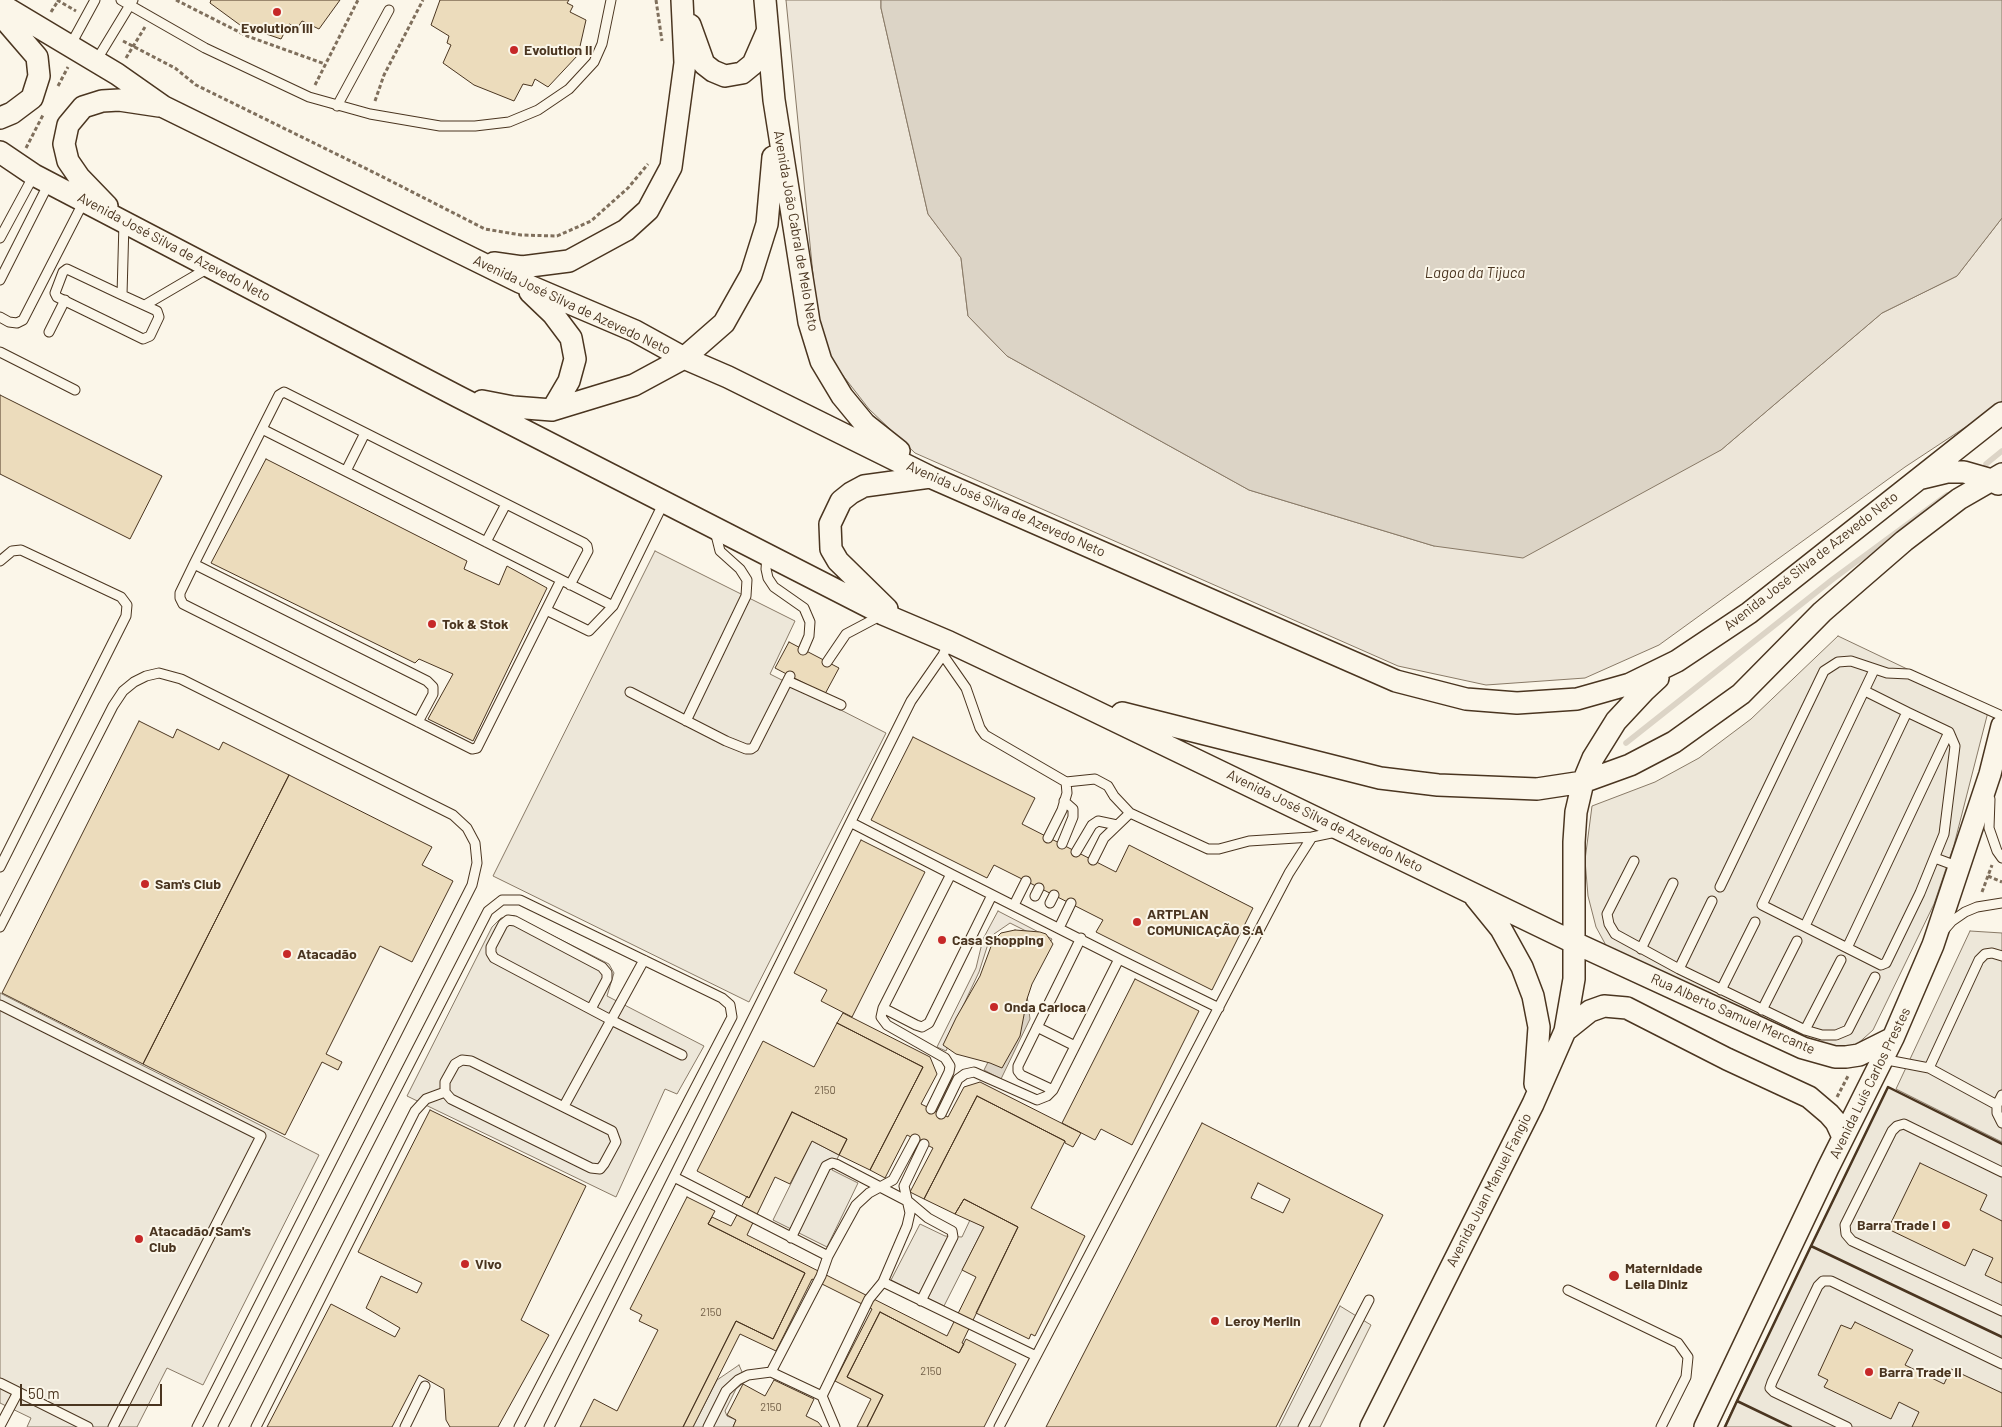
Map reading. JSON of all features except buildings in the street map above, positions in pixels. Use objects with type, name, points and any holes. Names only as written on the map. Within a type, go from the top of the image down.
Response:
[{"type":"street","name":"Avenida João Cabral de Melo Neto","points":[[765,0],[774,100],[809,322],[821,361],[842,396],[865,424],[930,477]]},
{"type":"street","points":[[682,2],[704,64],[713,71],[725,76],[742,73],[753,64],[768,30]]},
{"type":"street","points":[[475,260],[522,267],[570,261],[626,230],[648,210],[672,166],[686,63],[682,2]]},
{"type":"street","name":"Avenida José Silva de Azevedo Neto","points":[[0,4],[117,74],[164,107],[520,282],[635,331],[684,358],[728,377],[930,477],[1396,681],[1466,699],[1516,703],[1576,699],[1630,684],[1677,661],[1749,613],[2002,413]]},
{"type":"street","points":[[0,14],[37,57],[40,76],[32,98],[12,113],[0,118]]},
{"type":"street","points":[[121,219],[79,177],[68,161],[64,144],[68,125],[83,107],[102,101],[119,100],[164,107]]},
{"type":"street","points":[[457,396],[513,407],[552,410],[634,385],[684,358],[724,323],[752,275],[767,224],[772,179],[774,100]]},
{"type":"street","name":"Avenida José Silva de Azevedo Neto","points":[[0,152],[42,179],[457,396],[767,556],[890,617],[946,648],[1074,701],[1575,943]]},
{"type":"street","points":[[520,282],[553,314],[571,338],[575,359],[569,381],[552,410]]},
{"type":"street","points":[[1917,479],[1947,472],[1964,472],[1999,480]]},
{"type":"street","points":[[890,617],[838,562],[830,549],[830,524],[841,502],[851,493],[864,486],[930,477]]},
{"type":"street","name":"Avenida José Silva de Azevedo Neto","points":[[1074,701],[1380,778],[1438,786],[1537,789],[1584,782],[1630,765],[1674,742],[1741,694],[1822,612],[1904,542],[1959,499],[1999,480]]},
{"type":"street","name":"Avenida Juan Manuel Fangio","points":[[1370,1427],[1533,1104],[1565,1031],[1574,978],[1574,842],[1576,812],[1593,758],[1616,721],[1644,691],[1677,661]]},
{"type":"street","name":"Avenida Luís Carlos Prestes","points":[[1705,1427],[1843,1137],[1893,1038],[1933,945],[1990,774],[2002,726]]},
{"type":"street","points":[[1470,892],[1501,929],[1522,967],[1533,996],[1539,1027],[1538,1063],[1533,1104]]},
{"type":"street","name":"Rua Alberto Samuel Mercante","points":[[1575,943],[1753,1012],[1803,1048],[1835,1057],[1859,1055],[1893,1038]]},
{"type":"street","points":[[1565,1031],[1590,1011],[1604,1006],[1627,1008],[1727,1059],[1809,1097],[1836,1122],[1843,1137]]},
{"type":"lane","points":[[70,47],[94,0]]},
{"type":"lane","points":[[121,0],[131,3],[151,18],[205,48],[309,97],[370,114],[440,126],[475,126],[509,122],[538,110],[569,90],[594,62],[602,44],[611,0]]},
{"type":"lane","points":[[96,61],[131,3]]},
{"type":"lane","points":[[337,106],[389,10]]},
{"type":"lane","points":[[1,232],[42,179]]},
{"type":"lane","points":[[0,280],[42,179]]},
{"type":"lane","points":[[0,317],[17,324],[23,320],[84,200]]},
{"type":"lane","points":[[121,219],[122,295]]},
{"type":"lane","points":[[145,305],[211,266]]},
{"type":"lane","points":[[67,269],[157,311],[159,318],[150,336],[143,339],[64,300],[57,297],[55,293],[63,272],[67,269]]},
{"type":"lane","points":[[49,332],[64,300]]},
{"type":"lane","points":[[0,352],[75,390]]},
{"type":"lane","points":[[560,580],[486,731],[477,748],[472,749],[183,604],[180,598],[180,593],[194,564],[279,395],[284,392],[587,546],[588,551],[570,585]]},
{"type":"lane","points":[[262,429],[613,606]]},
{"type":"lane","points":[[346,471],[365,433]]},
{"type":"lane","points":[[546,610],[589,631],[613,606],[664,502]]},
{"type":"lane","points":[[486,542],[506,504]]},
{"type":"lane","points":[[686,721],[746,596],[747,580],[740,569],[720,551],[714,528]]},
{"type":"lane","points":[[0,561],[12,551],[21,550],[121,597],[127,605],[126,616],[0,867]]},
{"type":"lane","points":[[767,556],[766,569],[771,583],[804,608],[810,622],[809,636],[803,650]]},
{"type":"lane","points":[[194,564],[427,681],[433,687],[433,694],[418,722]]},
{"type":"lane","points":[[827,662],[846,634],[890,617]]},
{"type":"lane","points":[[549,1427],[852,823],[911,701],[946,648],[966,688],[980,728],[985,735],[1066,782],[1095,780],[1108,786],[1114,796],[1130,813],[1208,849],[1219,850],[1249,841],[1312,837],[1344,830]]},
{"type":"lane","points":[[1720,887],[1824,671],[1838,662],[1851,661],[1887,673],[1909,674],[2002,716]]},
{"type":"lane","points":[[1865,691],[1949,732],[1955,746],[1946,824],[1935,858],[1886,963],[1881,965],[1762,905],[1874,670]]},
{"type":"lane","points":[[0,927],[113,706],[123,691],[134,682],[146,676],[160,673],[181,679],[453,815],[467,828],[475,843],[477,863],[472,885],[197,1427]]},
{"type":"lane","points":[[630,692],[746,749],[754,747],[789,678],[841,706]]},
{"type":"lane","points":[[1805,926],[1907,712]]},
{"type":"lane","points":[[1847,948],[1949,732]]},
{"type":"lane","points":[[1990,774],[1989,828],[1999,854]]},
{"type":"lane","points":[[1048,838],[1062,810],[1067,793],[1066,782]]},
{"type":"lane","points":[[1062,844],[1073,817],[1073,809],[1064,801]]},
{"type":"lane","points":[[1092,860],[1104,838],[1130,813]]},
{"type":"lane","points":[[1076,852],[1092,825],[1098,821],[1117,824]]},
{"type":"lane","points":[[852,823],[1219,1008]]},
{"type":"lane","points":[[999,1427],[1289,873],[1312,837]]},
{"type":"lane","points":[[1935,858],[1959,867]]},
{"type":"lane","points":[[1634,860],[1606,914],[1615,934],[1721,990],[1753,1012],[1822,1035],[1836,1035],[1848,1030],[1875,977]]},
{"type":"lane","points":[[931,1109],[949,1072],[950,1066],[945,1058],[887,1026],[881,1017],[883,1008],[951,874]]},
{"type":"lane","points":[[1014,905],[1026,881]]},
{"type":"lane","points":[[1641,949],[1673,883]]},
{"type":"lane","points":[[883,1008],[922,1027],[929,1023],[992,895]]},
{"type":"lane","points":[[223,1427],[488,911],[502,900],[520,900],[722,998],[730,1005],[732,1017],[519,1427]]},
{"type":"lane","points":[[1679,969],[1712,901]]},
{"type":"lane","points":[[1059,928],[1071,903]]},
{"type":"lane","points":[[1933,945],[1952,921],[1977,907],[2002,903]]},
{"type":"lane","points":[[591,1009],[607,979],[607,973],[602,967],[515,921],[508,920],[503,924],[491,947],[490,953],[494,958],[611,1020],[682,1055]]},
{"type":"lane","points":[[1721,990],[1755,922]]},
{"type":"lane","points":[[1052,1090],[1022,1075],[1018,1071],[1018,1066],[1080,938]]},
{"type":"lane","points":[[1753,1012],[1797,941]]},
{"type":"lane","points":[[1929,1068],[1978,960],[1985,954],[1992,953],[2002,956]]},
{"type":"lane","points":[[941,1114],[958,1079],[965,1074],[974,1072],[1037,1100],[1048,1096],[1119,959]]},
{"type":"lane","points":[[564,1106],[644,960]]},
{"type":"lane","points":[[1805,1030],[1841,960]]},
{"type":"lane","points":[[0,1005],[261,1136],[113,1427]]},
{"type":"lane","points":[[1037,1027],[1075,1046]]},
{"type":"lane","points":[[462,1060],[471,1061],[564,1106],[612,1131],[615,1135],[616,1142],[600,1169],[591,1168],[451,1099],[445,1092],[445,1082],[455,1064],[462,1060]]},
{"type":"lane","points":[[1882,1060],[1929,1068],[1997,1105]]},
{"type":"lane","points":[[256,1427],[415,1111],[426,1099],[445,1092]]},
{"type":"lane","points":[[2002,1095],[1997,1105],[1997,1113],[2002,1123]]},
{"type":"lane","points":[[2002,1172],[1904,1124],[1897,1126],[1892,1131],[1845,1225],[1846,1234],[1852,1241],[2002,1311]]},
{"type":"lane","points":[[771,1372],[821,1276],[828,1256],[856,1205],[868,1193],[893,1180],[915,1139]]},
{"type":"lane","points":[[822,1396],[869,1299],[883,1282],[907,1226],[910,1213],[904,1186],[924,1144]]},
{"type":"lane","points":[[790,1238],[826,1166],[832,1163],[882,1187],[909,1202],[928,1218],[952,1231],[953,1236],[921,1301]]},
{"type":"lane","points":[[674,1177],[828,1256]]},
{"type":"lane","points":[[1847,1427],[1774,1392],[1770,1388],[1818,1286],[1823,1281],[1831,1281],[2002,1364]]},
{"type":"lane","points":[[883,1282],[1036,1356]]},
{"type":"lane","points":[[1568,1290],[1678,1343],[1688,1357],[1686,1377],[1661,1427]]},
{"type":"lane","points":[[1303,1427],[1369,1300]]},
{"type":"lane","points":[[708,1427],[726,1391],[738,1380],[748,1375],[771,1372],[822,1396],[834,1427]]},
{"type":"lane","points":[[0,1383],[88,1427]]},
{"type":"lane","points":[[405,1427],[425,1386]]},
{"type":"lane","points":[[0,1426],[18,1392]]},
{"type":"path","points":[[176,0],[247,36],[325,64]]},
{"type":"path","points":[[370,114],[384,75],[423,0]]},
{"type":"path","points":[[309,97],[356,1]]},
{"type":"path","points":[[117,74],[136,39],[151,18]]},
{"type":"path","points":[[1977,907],[1988,876],[1999,854]]},
{"type":"path","points":[[1988,876],[2002,882]]},
{"type":"path","points":[[1829,1114],[1849,1073]]},
{"type":"shaded area","points":[[786,0],[881,0],[881,8],[928,214],[961,258],[968,316],[1007,356],[1249,490],[1434,546],[1721,450],[1882,313],[1957,276],[2002,218],[2002,403],[1905,467],[1659,645],[1585,678],[1486,685],[1398,666],[915,453],[869,409],[820,346]]},
{"type":"shaded area","points":[[655,551],[795,621],[770,674],[886,733],[749,1002],[493,876]]},
{"type":"shaded area","points":[[1838,636],[1989,708],[1954,845],[1934,904],[1873,1030],[1854,1047],[1832,1051],[1609,951],[1596,927],[1588,896],[1585,860],[1592,806],[1655,782],[1699,758],[1751,719]]},
{"type":"shaded area","points":[[998,911],[1052,939],[1050,943],[1010,923],[994,934],[988,944],[979,972],[947,1040],[950,1042],[946,1051],[937,1047],[976,968],[983,939]]},
{"type":"shaded area","points":[[514,916],[609,964],[614,973],[607,996],[704,1046],[677,1094],[665,1089],[616,1197],[407,1096],[492,927],[501,918]]},
{"type":"shaded area","points":[[1970,931],[2002,933],[2002,1142],[1896,1089]]},
{"type":"shaded area","name":"Atacadão/Sam's Club","points":[[0,993],[319,1155],[203,1385],[167,1368],[137,1427],[27,1427],[31,1418],[0,1403]]},
{"type":"shaded area","points":[[1888,1087],[2002,1144],[2002,1427],[1724,1427]]},
{"type":"shaded area","points":[[812,1141],[839,1155],[832,1170],[858,1183],[827,1247],[773,1220]]},
{"type":"shaded area","points":[[970,1220],[984,1227],[944,1306],[891,1280],[920,1224],[945,1236],[962,1237]]},
{"type":"shaded area","points":[[1340,1306],[1371,1325],[1320,1427],[1279,1427]]},
{"type":"shaded area","points":[[739,1365],[746,1381],[736,1389],[725,1411],[727,1416],[736,1420],[733,1427],[693,1427],[717,1380]]},
{"type":"water","name":"Lagoa da Tijuca","points":[[881,0],[2002,0],[2002,218],[1957,276],[1882,313],[1721,450],[1523,558],[1434,546],[1249,490],[1007,356],[968,316],[961,258],[928,214],[881,8]]},
{"type":"water","points":[[1026,987],[1030,1019],[1001,1079],[984,1070]]},
{"type":"waterway","points":[[1986,464],[2002,451]]},
{"type":"waterway","points":[[1626,743],[1833,579],[1947,495]]},
{"type":"wall","points":[[1811,1246],[1888,1087],[2002,1144]]},
{"type":"wall","points":[[1737,1401],[1811,1246],[2002,1337]]},
{"type":"wall","points":[[1725,1427],[1737,1401],[1791,1427]]},
{"type":"place","name":"Evolution III","points":[[277,12]]},
{"type":"place","name":"Evolution II","points":[[514,50]]},
{"type":"place","name":"Tok & Stok","points":[[432,624]]},
{"type":"place","name":"Sam's Club","points":[[145,884]]},
{"type":"place","name":"ARTPLAN COMUNICAÇÃO S.A","points":[[1137,922]]},
{"type":"place","name":"Casa Shopping","points":[[942,940]]},
{"type":"place","name":"Atacadão","points":[[287,954]]},
{"type":"place","name":"Onda Carioca","points":[[994,1007]]},
{"type":"place","name":"Barra Trade I","points":[[1946,1225]]},
{"type":"place","name":"Atacadão/Sam's Club","points":[[139,1239]]},
{"type":"place","name":"Vivo","points":[[465,1264]]},
{"type":"place","name":"Maternidade Leila Diniz","points":[[1614,1276]]},
{"type":"place","name":"Leroy Merlin","points":[[1215,1321]]},
{"type":"place","name":"Barra Trade II","points":[[1869,1372]]}]
